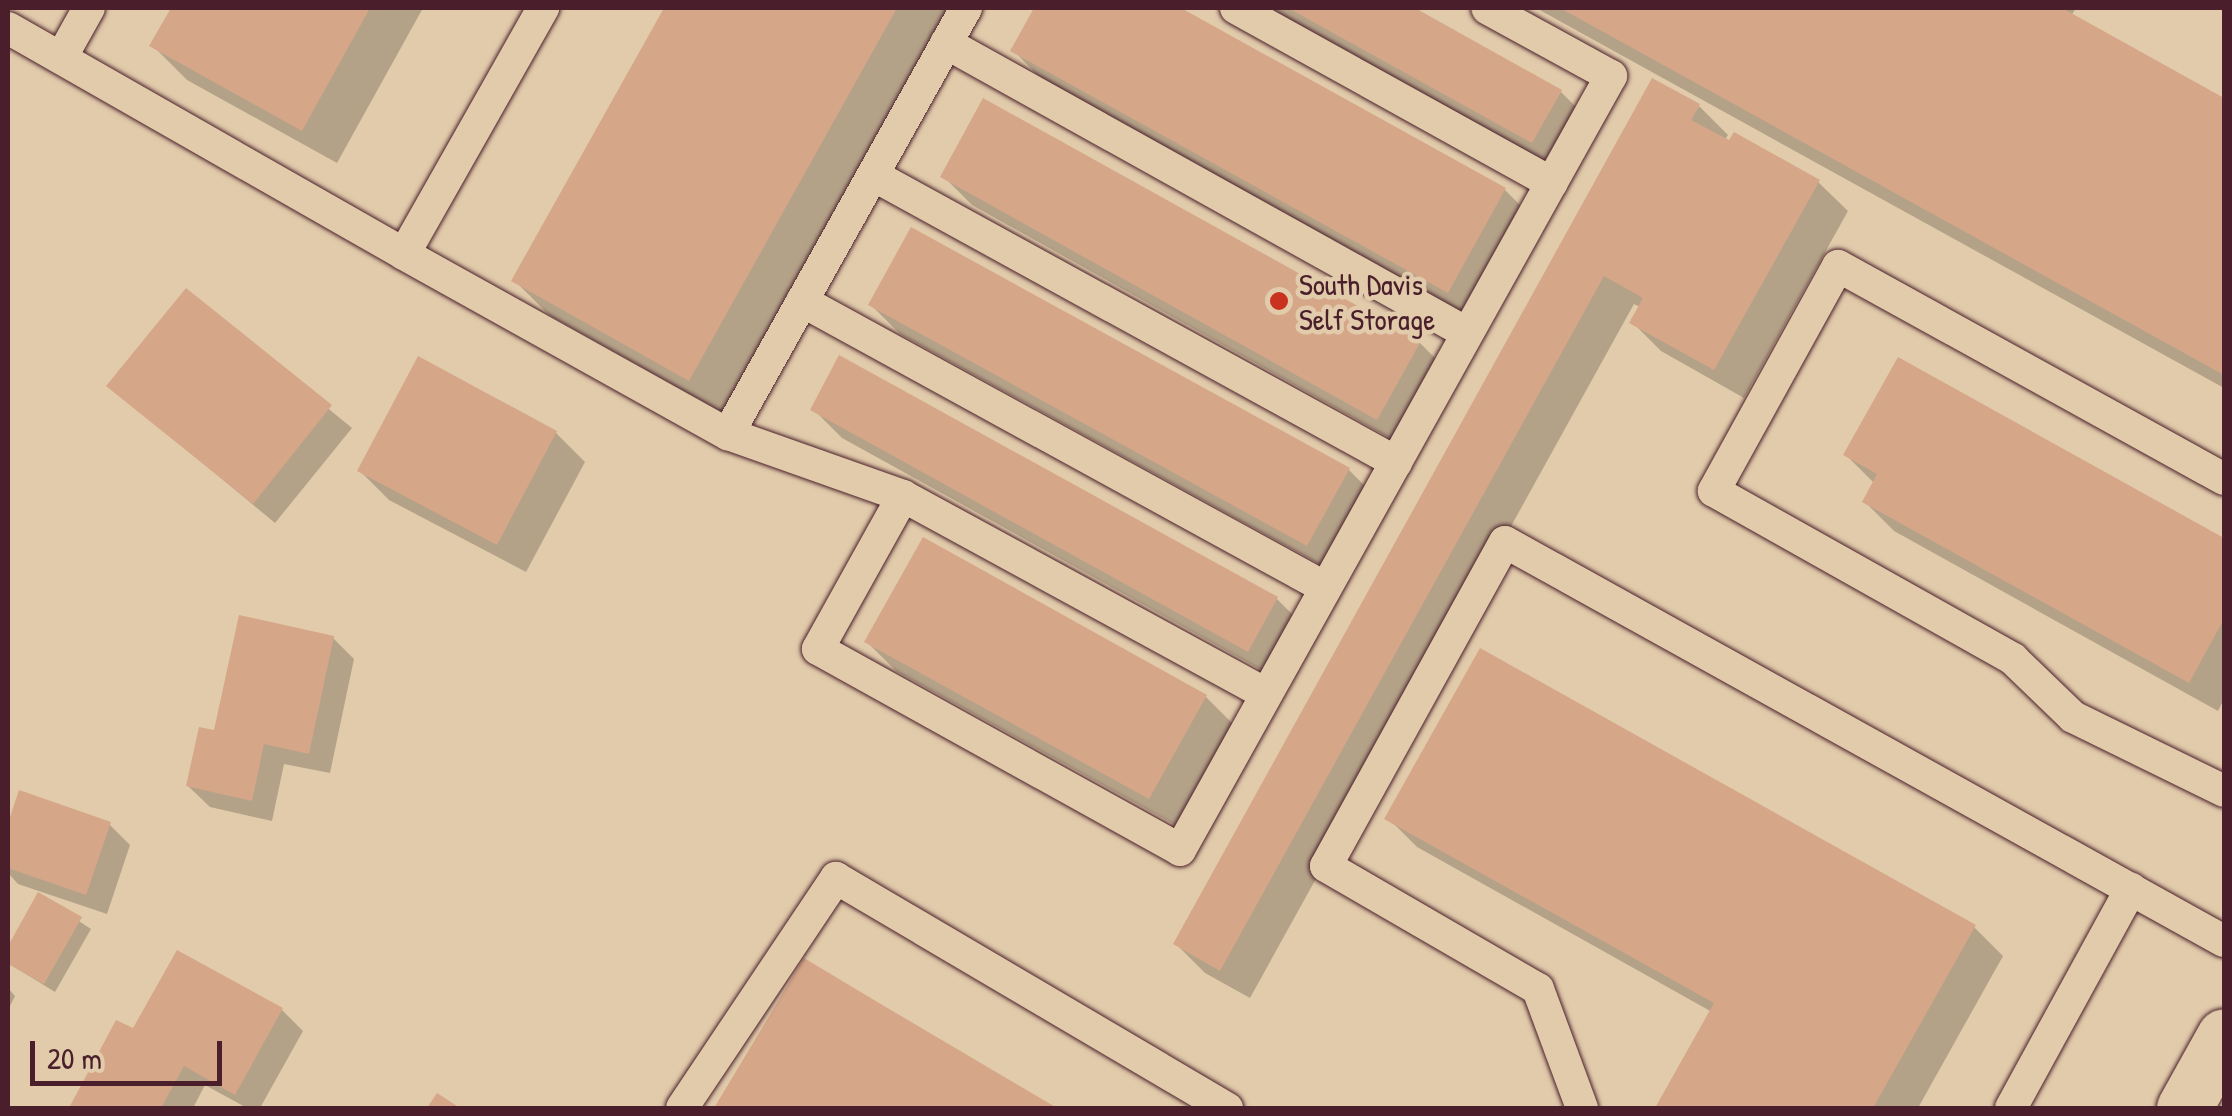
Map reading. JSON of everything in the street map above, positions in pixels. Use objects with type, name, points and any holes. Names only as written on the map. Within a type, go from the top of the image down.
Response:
[{"type":"main road","points":[[2184,1108],[2224,1036]]},
{"type":"lane","points":[[61,58],[89,8]]},
{"type":"lane","points":[[404,254],[543,8]]},
{"type":"lane","points":[[728,434],[966,8]]},
{"type":"lane","points":[[1236,8],[1552,182]]},
{"type":"lane","points":[[903,496],[818,649],[1180,850],[1611,76],[1487,8]]},
{"type":"lane","points":[[8,28],[728,434],[903,496],[1266,694]]},
{"type":"lane","points":[[946,43],[1467,334]]},
{"type":"lane","points":[[873,175],[1396,462]]},
{"type":"lane","points":[[2224,479],[1838,266],[1714,491],[2013,659],[2073,717],[2224,790]]},
{"type":"lane","points":[[802,301],[1326,588]]},
{"type":"lane","points":[[1582,1108],[1538,989],[1326,866],[1505,542],[2224,941]]},
{"type":"lane","points":[[682,1108],[836,878],[1227,1108]]},
{"type":"lane","points":[[2011,1108],[2131,889]]},
{"type":"building","points":[[171,8],[370,8],[302,131],[149,46]]},
{"type":"building","points":[[664,8],[897,8],[689,381],[511,281]]},
{"type":"building","points":[[1034,8],[1181,8],[1506,188],[1448,293],[1010,51]]},
{"type":"building","points":[[1288,8],[1415,8],[1562,90],[1532,143]]},
{"type":"building","points":[[1560,8],[2062,8],[2224,98],[2224,375]]},
{"type":"building","points":[[1652,78],[1700,104],[1691,120],[1729,140],[1734,132],[1820,180],[1714,370],[1629,323],[1643,298],[1604,276],[1220,971],[1173,944]]},
{"type":"building","points":[[983,98],[1421,341],[1377,420],[940,177]]},
{"type":"building","points":[[911,227],[1350,468],[1307,546],[868,305]]},
{"type":"building","points":[[186,288],[332,405],[253,504],[106,386]]},
{"type":"building","points":[[839,355],[1278,597],[1248,652],[810,410]]},
{"type":"building","points":[[418,356],[557,431],[497,545],[357,471]]},
{"type":"building","points":[[1898,357],[2224,538],[2224,619],[2189,683],[1862,502],[1877,474],[1843,455]]},
{"type":"building","points":[[923,537],[1207,695],[1149,799],[864,642]]},
{"type":"building","points":[[239,615],[334,636],[309,754],[264,744],[252,801],[186,786],[199,727],[214,730]]},
{"type":"building","points":[[1480,648],[1976,925],[1873,1108],[1655,1108],[1714,1003],[1384,819]]},
{"type":"building","points":[[19,790],[111,822],[86,895],[8,868],[8,823]]},
{"type":"building","points":[[38,892],[82,917],[44,984],[8,964],[8,946]]},
{"type":"building","points":[[177,950],[283,1008],[235,1095],[184,1066],[161,1108],[70,1106],[116,1020],[133,1028]]},
{"type":"building","points":[[804,958],[879,1003],[1057,1108],[714,1108]]},
{"type":"building","points":[[437,1093],[460,1108],[427,1108]]},
{"type":"place","name":"South Davis Self Storage","points":[[1279,301]]}]
